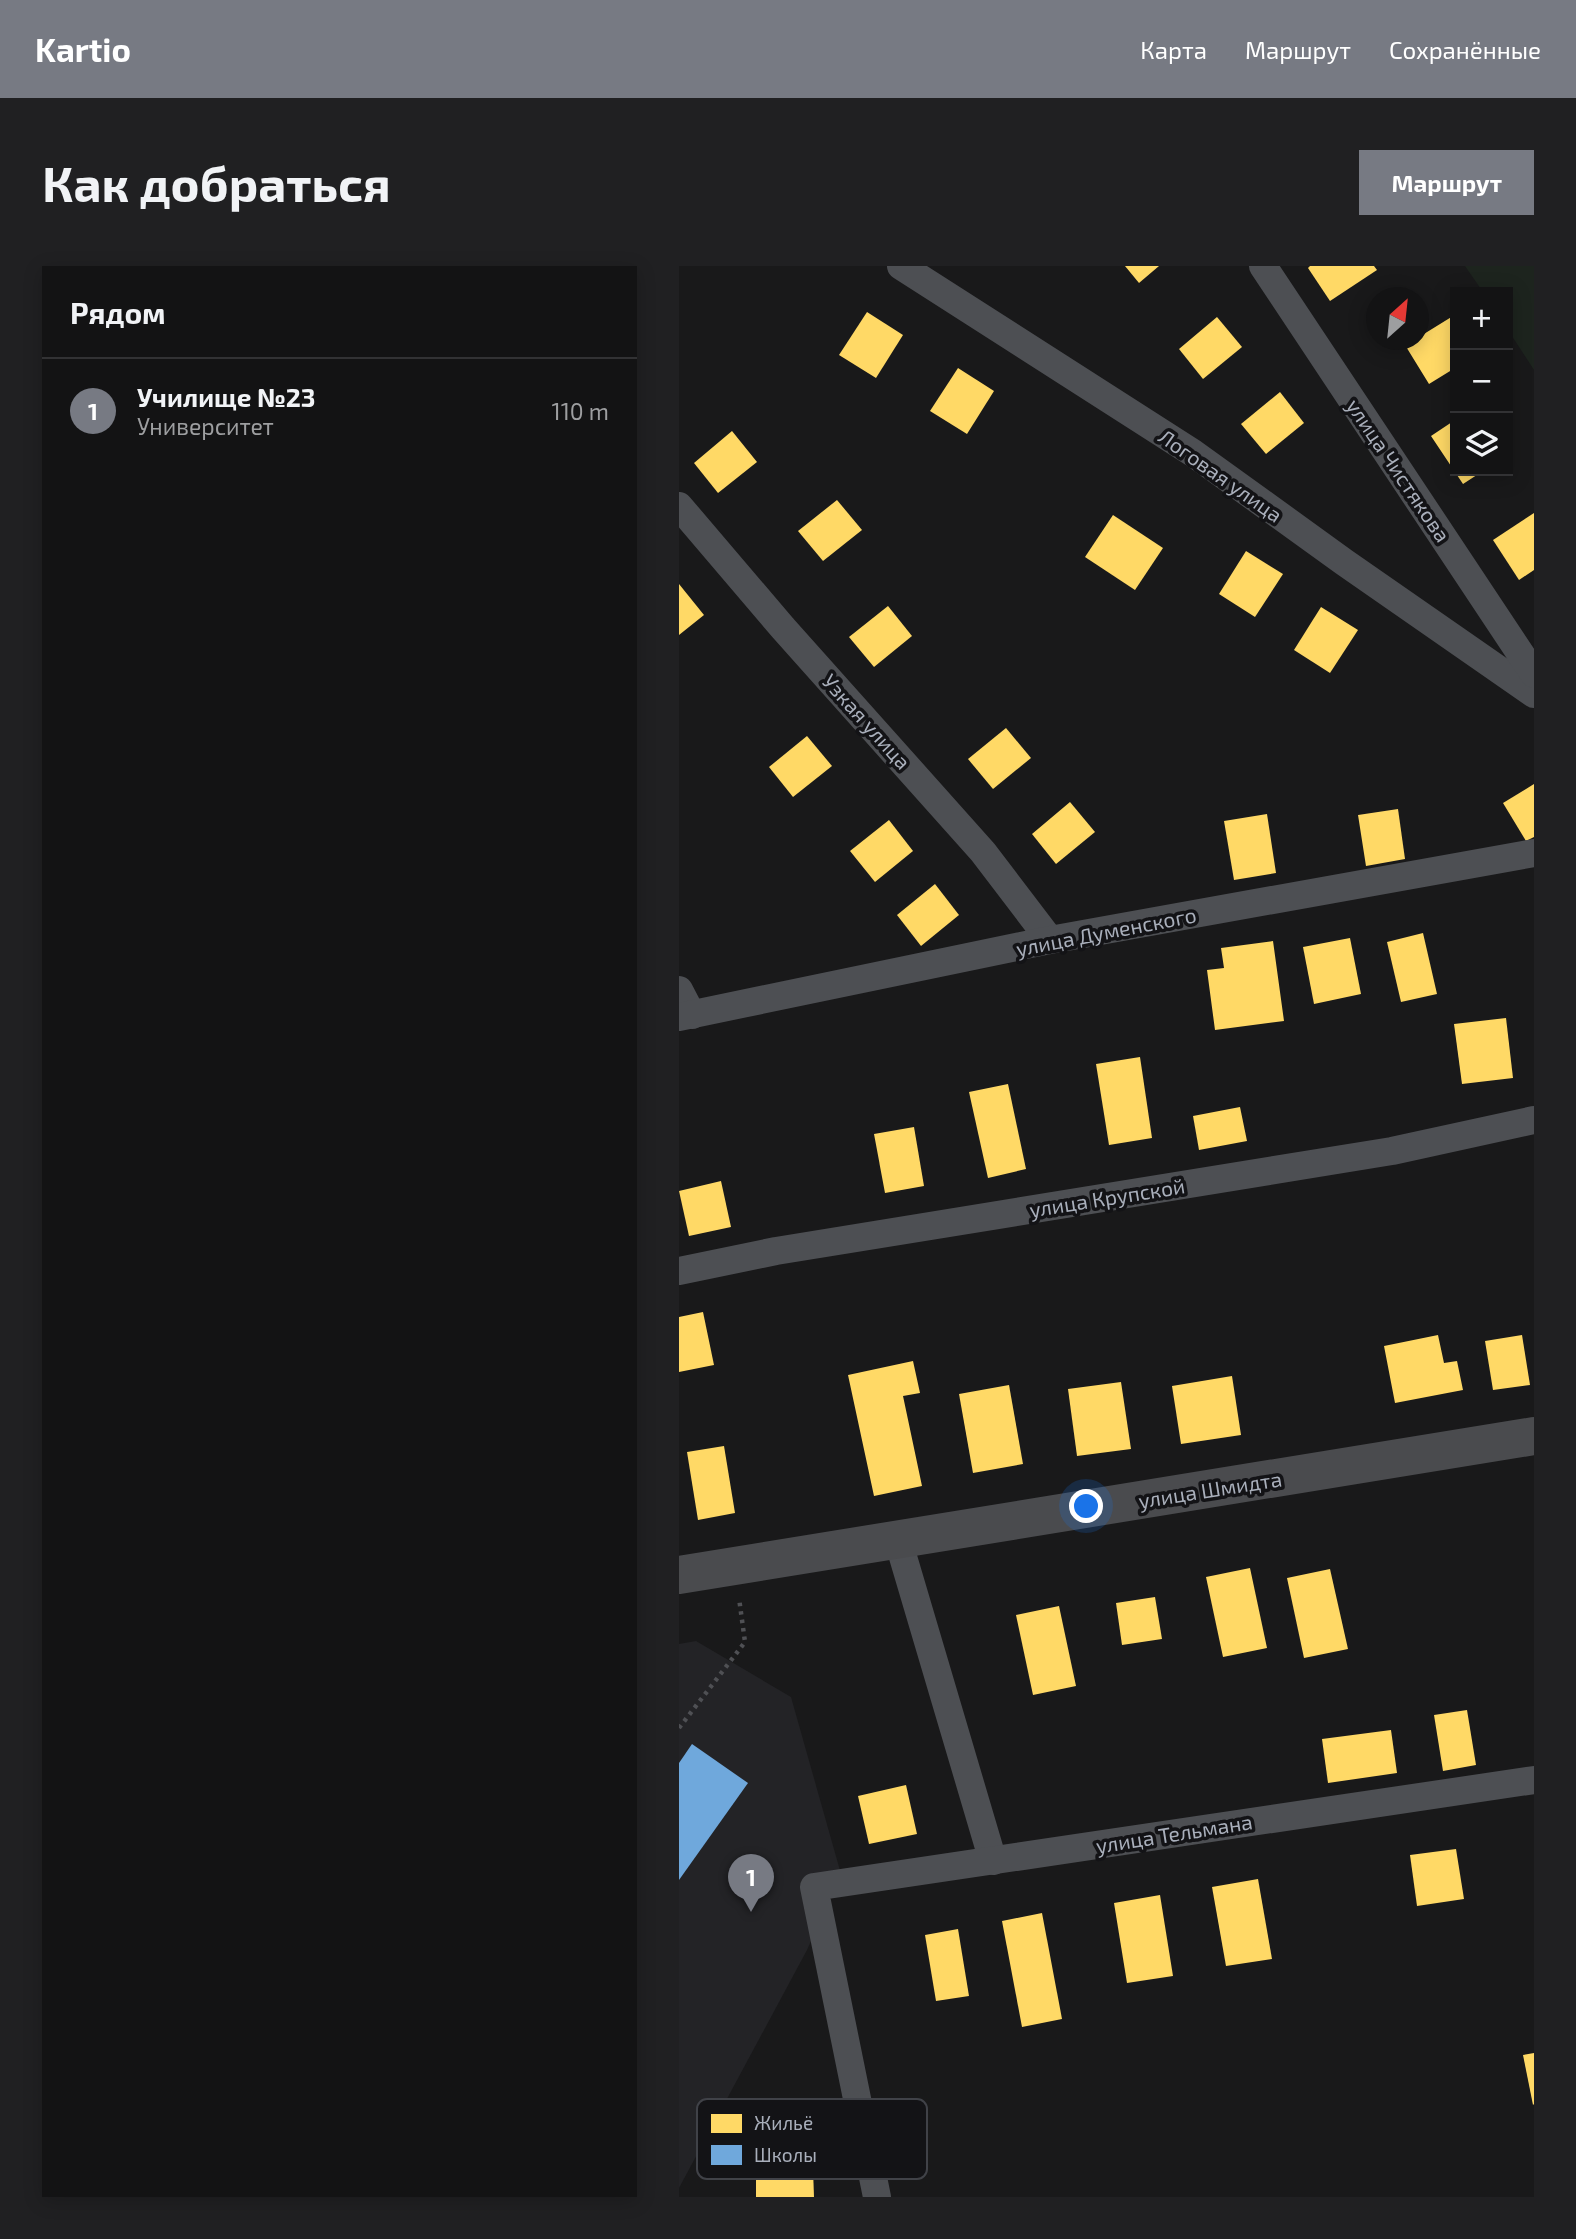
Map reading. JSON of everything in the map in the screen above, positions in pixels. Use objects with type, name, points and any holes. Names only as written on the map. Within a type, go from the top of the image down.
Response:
[{"type":"main road","name":"улица Шмидта","points":[[679,1575],[1534,1436]]},
{"type":"street","name":"Логовая улица","points":[[901,266],[1193,453],[1534,694]]},
{"type":"street","name":"улица Чистякова","points":[[1263,266],[1534,674]]},
{"type":"street","name":"Узкая улица","points":[[679,506],[783,628],[983,852],[1050,940]]},
{"type":"street","name":"улица Думенского","points":[[683,1007],[1534,853]]},
{"type":"street","name":"улица Крупской","points":[[679,1271],[776,1251],[1392,1151],[1534,1120]]},
{"type":"street","points":[[898,1540],[993,1861]]},
{"type":"street","name":"улица Тельмана","points":[[857,2099],[814,1887],[1534,1780]]},
{"type":"street","name":"улица Тельмана","points":[[873,2179],[877,2197]]},
{"type":"path","points":[[679,1728],[745,1642],[734,1566]]},
{"type":"shaded area","points":[[1465,266],[1534,266],[1534,370],[1513,338],[1513,287],[1480,287]]},
{"type":"shaded area","points":[[696,1641],[791,1697],[841,1874],[807,1950],[727,2099],[697,2099],[697,2155],[679,2188],[679,1644]]},
{"type":"building: Жильё","points":[[1125,266],[1159,266],[1139,283]]},
{"type":"building: Жильё","points":[[1374,266],[1377,270],[1330,301],[1308,268]]},
{"type":"building: Жильё","points":[[867,312],[903,335],[876,378],[839,355]]},
{"type":"building: Жильё","points":[[1217,317],[1242,347],[1203,379],[1179,349]]},
{"type":"building: Жильё","points":[[1450,318],[1450,371],[1429,384],[1408,350],[1429,350],[1429,331]]},
{"type":"building: Жильё","points":[[958,368],[994,391],[967,434],[930,411]]},
{"type":"building: Жильё","points":[[1280,392],[1304,423],[1266,454],[1241,424]]},
{"type":"building: Жильё","points":[[1450,423],[1450,464],[1431,436]]},
{"type":"building: Жильё","points":[[732,431],[757,462],[718,493],[694,463]]},
{"type":"building: Жильё","points":[[1458,476],[1475,476],[1463,484]]},
{"type":"building: Жильё","points":[[837,500],[862,530],[823,561],[798,531]]},
{"type":"building: Жильё","points":[[1534,513],[1534,570],[1519,580],[1493,540]]},
{"type":"building: Жильё","points":[[1113,515],[1163,548],[1135,590],[1085,557]]},
{"type":"building: Жильё","points":[[1246,551],[1283,574],[1255,617],[1219,594]]},
{"type":"building: Жильё","points":[[679,584],[704,615],[679,635]]},
{"type":"building: Жильё","points":[[888,606],[912,636],[874,667],[849,637]]},
{"type":"building: Жильё","points":[[1321,607],[1358,630],[1330,673],[1294,650]]},
{"type":"building: Жильё","points":[[1006,728],[1031,758],[993,789],[968,759]]},
{"type":"building: Жильё","points":[[807,736],[832,766],[793,797],[769,767]]},
{"type":"building: Жильё","points":[[1534,784],[1534,837],[1526,841],[1503,803]]},
{"type":"building: Жильё","points":[[1070,802],[1095,832],[1056,864],[1032,834]]},
{"type":"building: Жильё","points":[[1398,809],[1405,859],[1366,866],[1358,815]]},
{"type":"building: Жильё","points":[[1267,814],[1276,873],[1234,880],[1224,821]]},
{"type":"building: Жильё","points":[[889,820],[913,851],[875,882],[850,851]]},
{"type":"building: Жильё","points":[[935,884],[959,915],[921,946],[897,915]]},
{"type":"building: Жильё","points":[[1423,933],[1437,994],[1401,1002],[1387,942]]},
{"type":"building: Жильё","points":[[1350,938],[1361,994],[1314,1004],[1303,947]]},
{"type":"building: Жильё","points":[[1273,941],[1284,1021],[1215,1030],[1207,970],[1224,968],[1221,948]]},
{"type":"building: Жильё","points":[[1506,1018],[1513,1078],[1462,1084],[1454,1024]]},
{"type":"building: Жильё","points":[[1140,1057],[1152,1138],[1109,1145],[1096,1064]]},
{"type":"building: Жильё","points":[[1008,1084],[1026,1169],[988,1178],[969,1092]]},
{"type":"building: Жильё","points":[[1240,1107],[1247,1141],[1199,1150],[1193,1116]]},
{"type":"building: Жильё","points":[[914,1127],[924,1186],[885,1193],[874,1134]]},
{"type":"building: Жильё","points":[[721,1181],[731,1227],[689,1236],[679,1191]]},
{"type":"building: Жильё","points":[[703,1312],[714,1365],[679,1372],[679,1317]]},
{"type":"building: Жильё","points":[[1438,1335],[1444,1363],[1457,1361],[1463,1390],[1395,1403],[1384,1346]]},
{"type":"building: Жильё","points":[[1522,1335],[1530,1385],[1493,1390],[1485,1341]]},
{"type":"building: Жильё","points":[[913,1361],[920,1393],[903,1396],[922,1486],[874,1496],[848,1375]]},
{"type":"building: Жильё","points":[[1232,1376],[1241,1435],[1181,1444],[1172,1386]]},
{"type":"building: Жильё","points":[[1121,1382],[1131,1449],[1077,1456],[1068,1389]]},
{"type":"building: Жильё","points":[[1009,1385],[1023,1464],[973,1473],[959,1394]]},
{"type":"building: Жильё","points":[[724,1446],[735,1513],[698,1520],[687,1452]]},
{"type":"building: Жильё","points":[[1250,1568],[1267,1648],[1223,1657],[1206,1577]]},
{"type":"building: Жильё","points":[[1330,1569],[1348,1649],[1304,1658],[1287,1578]]},
{"type":"building: Жильё","points":[[1155,1597],[1162,1639],[1122,1645],[1116,1603]]},
{"type":"building: Жильё","points":[[1059,1606],[1076,1686],[1033,1695],[1016,1615]]},
{"type":"building: Жильё","points":[[1467,1710],[1476,1765],[1443,1771],[1434,1715]]},
{"type":"building: Жильё","points":[[1391,1730],[1397,1773],[1328,1783],[1322,1739]]},
{"type":"building: Жильё","points":[[906,1785],[917,1834],[869,1844],[858,1796]]},
{"type":"building: Жильё","points":[[1456,1849],[1464,1899],[1417,1906],[1410,1855]]},
{"type":"building: Жильё","points":[[1258,1879],[1272,1959],[1226,1966],[1212,1887]]},
{"type":"building: Жильё","points":[[1160,1895],[1173,1976],[1127,1983],[1114,1903]]},
{"type":"building: Жильё","points":[[1042,1913],[1062,2019],[1022,2027],[1002,1921]]},
{"type":"building: Жильё","points":[[958,1929],[969,1996],[936,2001],[925,1935]]},
{"type":"building: Жильё","points":[[1534,2053],[1534,2104],[1533,2105],[1523,2055]]},
{"type":"building: Жильё","points":[[756,2179],[813,2179],[814,2197],[756,2197]]},
{"type":"building: Школы","points":[[692,1744],[748,1783],[679,1880],[679,1763]]},
{"type":"place","name":"Училище №23","points":[[751,1912]]}]
